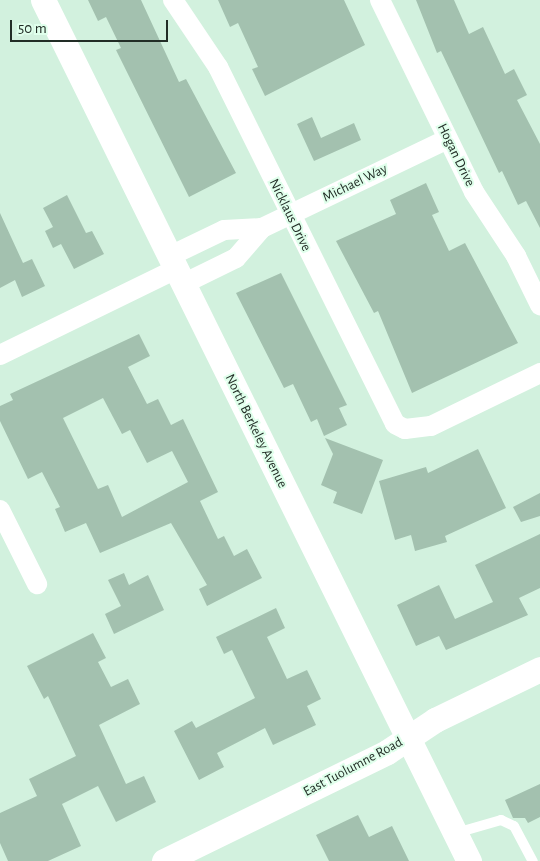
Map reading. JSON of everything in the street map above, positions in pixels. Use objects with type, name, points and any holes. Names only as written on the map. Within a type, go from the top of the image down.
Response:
[{"type":"street","name":"North Berkeley Avenue","points":[[43,0],[469,861]]},
{"type":"street","name":"Nicklaus Drive","points":[[173,0],[218,67],[388,416],[405,429],[431,426],[540,373]]},
{"type":"street","name":"Hogan Drive","points":[[380,0],[448,139],[540,304]]},
{"type":"street","name":"Michael Way","points":[[176,269],[236,258],[262,228],[448,139]]},
{"type":"street","name":"Michael Way","points":[[0,355],[176,269],[224,230],[262,228]]},
{"type":"street","points":[[0,510],[37,584]]},
{"type":"street","name":"East Tuolumne Road","points":[[164,861],[540,669]]},
{"type":"lane","points":[[455,833],[501,820],[514,826],[533,861]]},
{"type":"building","points":[[88,0],[141,0],[179,82],[186,79],[236,173],[189,197],[116,50],[121,48],[106,17],[98,21]]},
{"type":"building","points":[[218,0],[344,0],[365,45],[265,96],[252,69],[258,67],[238,23],[230,27]]},
{"type":"building","points":[[416,0],[454,0],[469,34],[483,27],[505,74],[514,69],[527,95],[517,100],[540,144],[540,228],[526,201],[518,205],[502,171],[499,173],[441,51],[437,53]]},
{"type":"building","points":[[312,117],[321,138],[354,123],[361,140],[314,161],[297,124]]},
{"type":"building","points":[[426,183],[439,212],[432,215],[449,251],[465,243],[518,343],[412,393],[378,311],[374,313],[336,241],[396,214],[390,200]]},
{"type":"building","points":[[67,195],[86,233],[92,231],[104,254],[74,269],[61,244],[53,248],[45,231],[53,227],[43,208]]},
{"type":"building","points":[[0,213],[23,263],[32,259],[45,286],[22,297],[15,280],[0,288]]},
{"type":"building","points":[[281,273],[347,405],[339,408],[347,425],[324,436],[317,419],[311,422],[293,384],[284,388],[236,293]]},
{"type":"building","points":[[139,334],[150,356],[128,367],[147,404],[158,399],[171,425],[183,419],[218,492],[200,501],[218,539],[224,536],[234,556],[247,549],[262,578],[207,606],[199,589],[207,585],[171,523],[100,553],[86,523],[65,532],[55,509],[60,507],[42,472],[28,479],[0,421],[0,406],[13,400],[10,394]],"holes":[[[103,398],[122,434],[130,430],[147,463],[172,451],[188,482],[122,517],[108,485],[98,489],[63,418]]]},
{"type":"building","points":[[325,438],[383,460],[362,514],[333,503],[337,492],[321,485],[333,454]]},
{"type":"building","points":[[478,449],[506,508],[445,536],[447,542],[415,551],[411,535],[395,540],[379,481],[426,467],[428,473]]},
{"type":"building","points":[[540,493],[540,516],[521,522],[513,507]]},
{"type":"building","points":[[540,534],[540,588],[519,598],[528,615],[446,650],[439,636],[416,646],[397,605],[439,585],[455,619],[493,602],[475,565]]},
{"type":"building","points":[[124,573],[129,585],[148,575],[164,610],[114,634],[105,614],[121,606],[108,580]]},
{"type":"building","points":[[276,608],[285,628],[267,637],[287,679],[307,670],[321,699],[307,706],[316,725],[273,745],[265,728],[217,753],[224,767],[199,780],[174,731],[192,721],[196,728],[255,698],[232,650],[224,654],[216,637]]},
{"type":"building","points":[[93,633],[106,658],[98,662],[111,687],[128,679],[140,704],[99,725],[126,784],[144,776],[156,802],[116,822],[98,786],[62,804],[81,846],[48,861],[8,861],[0,843],[0,813],[37,796],[29,779],[76,756],[48,696],[44,699],[27,666]]},
{"type":"building","points":[[540,784],[540,817],[528,823],[525,818],[513,818],[505,800]]},
{"type":"building","points":[[358,815],[369,837],[392,826],[409,861],[329,861],[316,835]]}]
